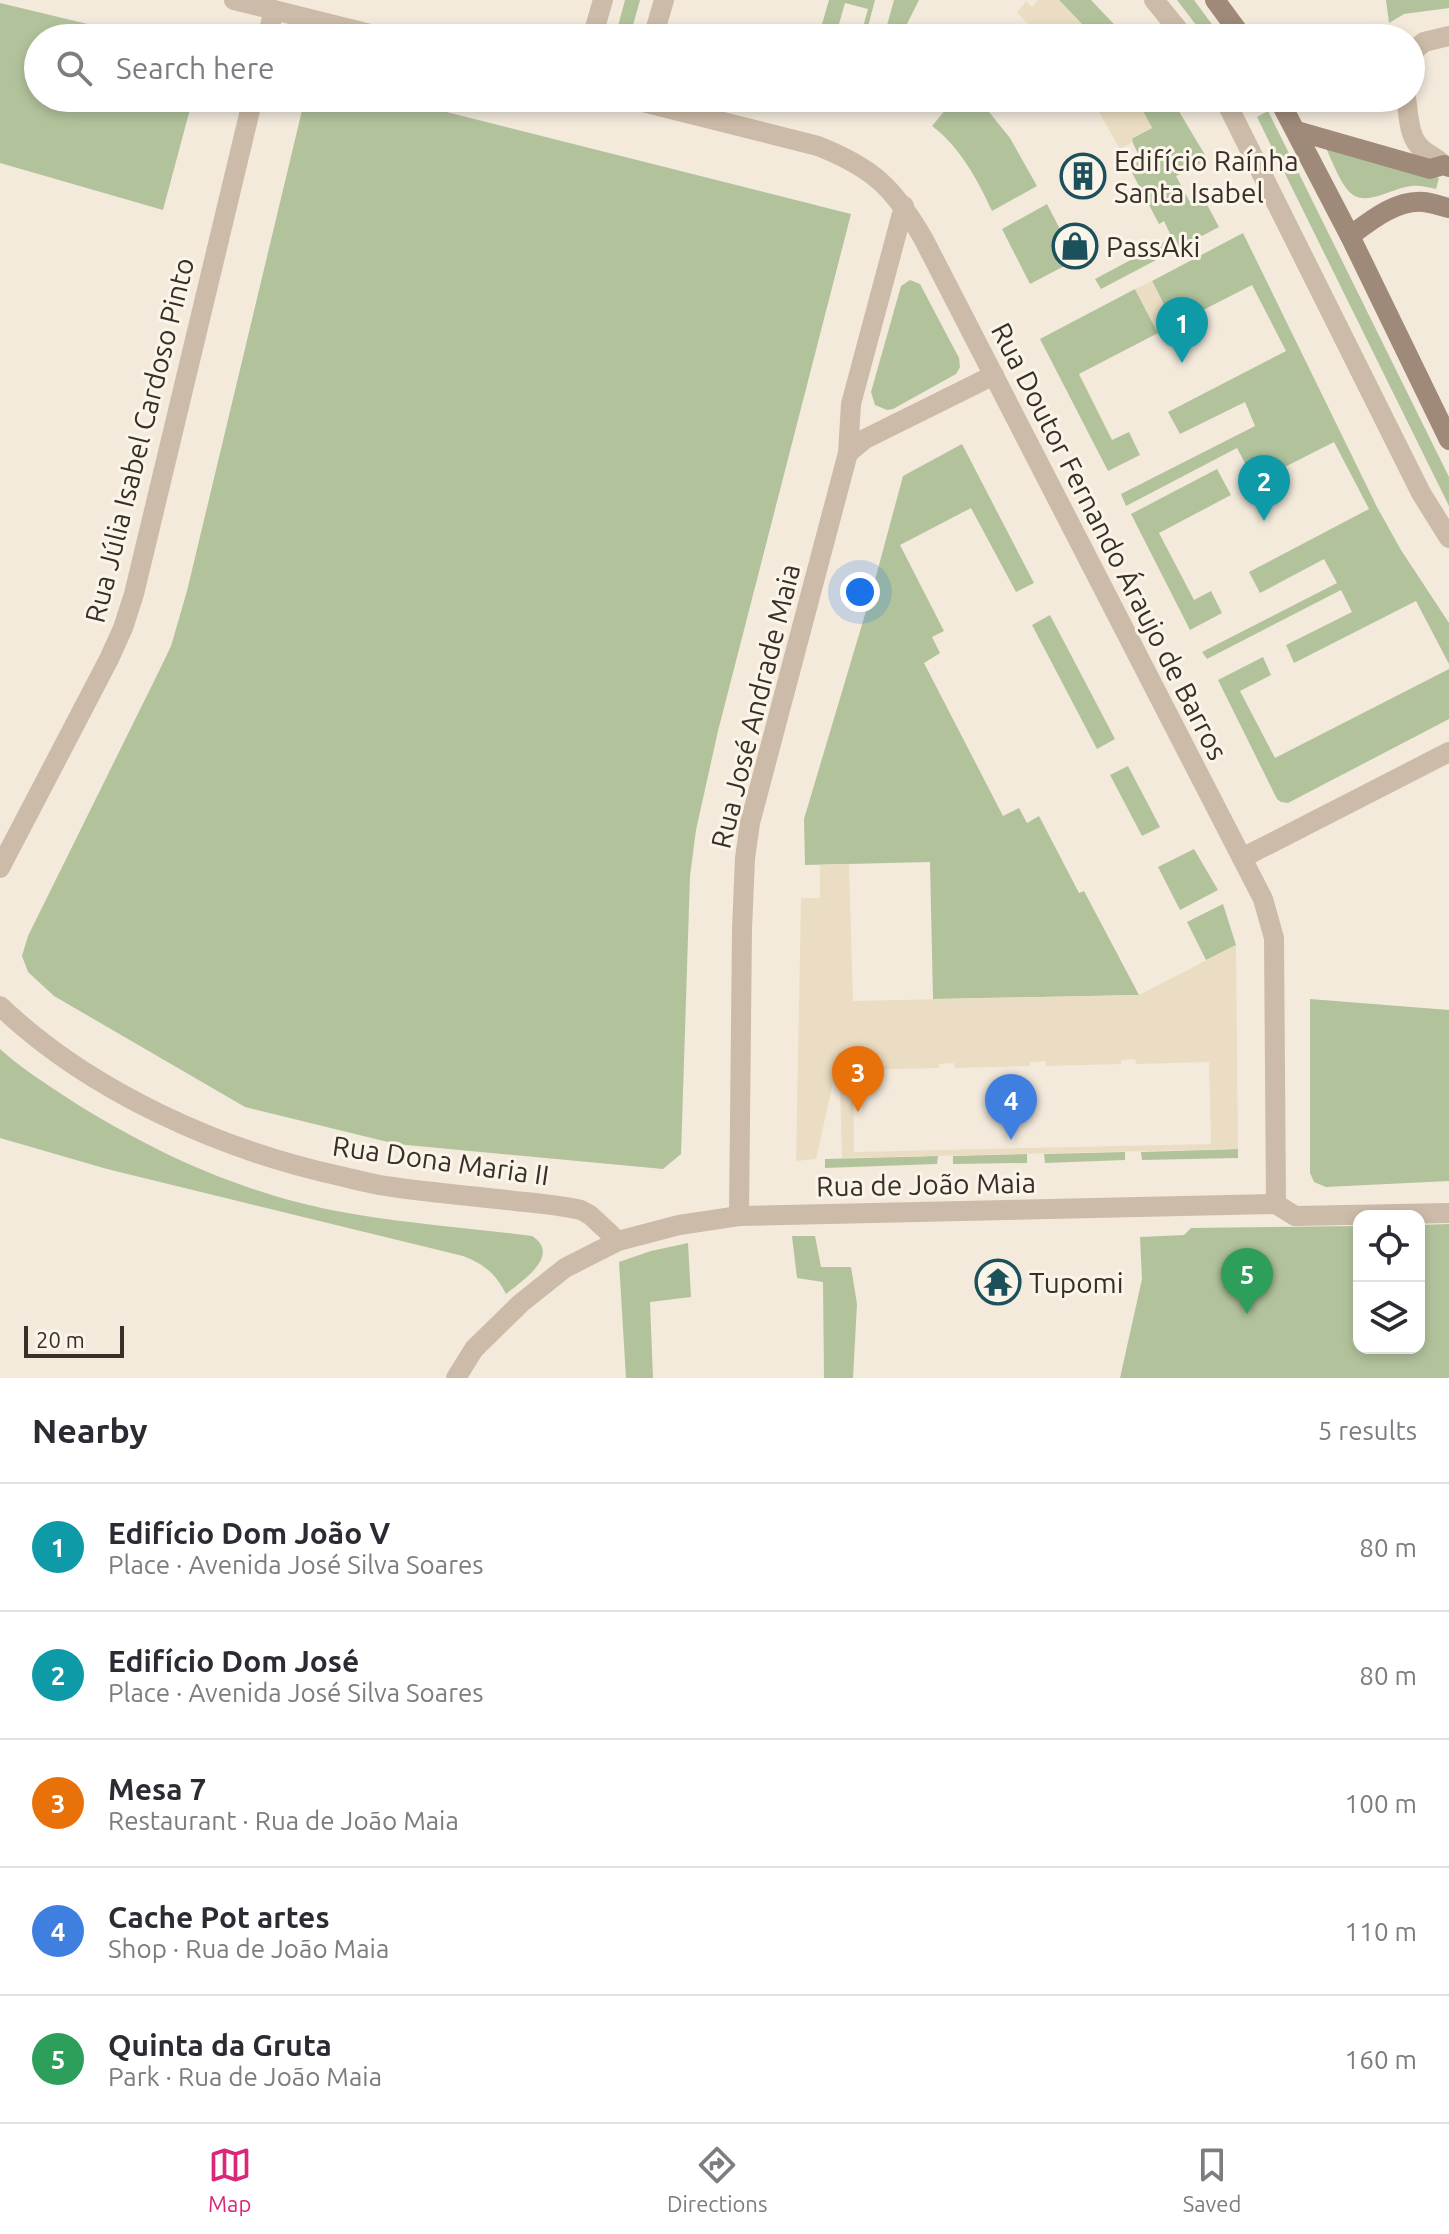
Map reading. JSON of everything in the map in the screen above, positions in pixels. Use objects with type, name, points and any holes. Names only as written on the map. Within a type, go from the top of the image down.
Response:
[{"type":"main road","points":[[1215,0],[1233,24]]},
{"type":"main road","points":[[1286,112],[1449,440]]},
{"type":"main road","points":[[1297,131],[1430,169],[1446,166]]},
{"type":"main road","points":[[1350,236],[1403,203],[1426,202],[1449,208]]},
{"type":"street","points":[[234,0],[330,24]]},
{"type":"street","points":[[596,24],[603,0]]},
{"type":"street","points":[[657,24],[664,0]]},
{"type":"street","points":[[1154,0],[1174,24]]},
{"type":"street","points":[[270,24],[274,10]]},
{"type":"street","points":[[1425,42],[1449,36]]},
{"type":"street","name":"Rua Júlia Isabel Cardoso Pinto","points":[[0,868],[109,659],[131,605],[250,112]]},
{"type":"street","name":"Rua Doutor Fernando Áraujo de Barros","points":[[684,112],[818,146],[844,156],[872,173],[904,206],[1263,899],[1274,938],[1276,1204]]},
{"type":"street","points":[[1231,112],[1421,493],[1449,538]]},
{"type":"street","points":[[1408,112],[1413,139],[1423,151],[1446,166]]},
{"type":"street","name":"Rua José Andrade Maia","points":[[739,1216],[745,858],[756,798],[848,453],[851,404],[904,206]]},
{"type":"street","points":[[848,453],[865,439],[994,375]]},
{"type":"street","points":[[1242,858],[1449,752]]},
{"type":"street","name":"Rua Dona Maria II","points":[[0,1006],[38,1039],[93,1076],[148,1108],[214,1139],[267,1157],[390,1187],[581,1210],[618,1241]]},
{"type":"street","name":"Rua de João Maia","points":[[456,1378],[474,1349],[521,1303],[565,1268],[618,1241],[679,1225],[739,1216],[1276,1204],[1295,1216],[1449,1213]]},
{"type":"green space","points":[[625,0],[640,0],[633,24],[619,24]]},
{"type":"green space","points":[[829,0],[875,0],[869,24],[864,24],[868,9],[845,3],[839,24],[822,24]]},
{"type":"green space","points":[[894,0],[919,0],[907,24],[887,24]]},
{"type":"green space","points":[[1059,0],[1091,0],[1114,24],[1082,24]]},
{"type":"green space","points":[[1177,0],[1194,0],[1212,24],[1195,24]]},
{"type":"green space","points":[[1386,0],[1449,0],[1449,8],[1404,14],[1389,23]]},
{"type":"green space","points":[[0,3],[88,24],[24,24],[24,112],[189,112],[163,210],[0,163]]},
{"type":"green space","points":[[302,112],[447,112],[851,214],[718,731],[696,830],[690,876],[681,1154],[663,1169],[396,1144],[245,1107],[54,996],[28,972],[22,956],[28,936],[171,646],[187,591]]},
{"type":"green space","points":[[944,112],[989,112],[1010,138],[1037,186],[992,211],[967,164],[951,143],[932,126]]},
{"type":"green space","points":[[1143,112],[1179,112],[1208,160],[1176,176],[1191,204],[1203,197],[1219,227],[1101,289],[1095,279],[1172,238],[1164,221],[1159,224],[1129,167],[1141,160],[1131,139],[1152,128]]},
{"type":"green space","points":[[1268,112],[1449,477],[1449,506],[1257,117]]},
{"type":"green space","points":[[1326,148],[1439,178],[1436,189],[1411,186],[1360,198],[1346,188]]},
{"type":"green space","points":[[1047,204],[1076,260],[1030,284],[1002,229]]},
{"type":"green space","points":[[1243,233],[1377,507],[1449,623],[1449,664],[1416,601],[1294,663],[1286,645],[1352,612],[1341,590],[1207,659],[1202,652],[1337,583],[1324,559],[1260,593],[1249,572],[1369,509],[1334,442],[1255,482],[1237,448],[1126,506],[1121,494],[1255,426],[1245,402],[1180,434],[1168,412],[1286,351],[1252,285],[1174,325],[1152,281]]},
{"type":"green space","points":[[910,280],[920,284],[959,358],[960,367],[956,374],[887,410],[875,405],[871,392],[901,286]]},
{"type":"green space","points":[[1135,289],[1158,333],[1079,374],[1112,440],[1129,432],[1140,455],[1108,471],[1040,339]]},
{"type":"green space","points":[[962,444],[1034,583],[1016,592],[971,508],[900,545],[944,631],[932,637],[940,653],[924,663],[1003,816],[1019,808],[1027,823],[1039,816],[1079,893],[1084,891],[1139,995],[933,999],[930,862],[805,865],[804,819],[903,476]]},
{"type":"green space","points":[[1217,469],[1231,495],[1159,533],[1194,600],[1211,591],[1222,613],[1190,630],[1131,514]]},
{"type":"green space","points":[[1050,615],[1115,739],[1097,749],[1032,625]]},
{"type":"green space","points":[[1263,657],[1271,675],[1240,691],[1275,758],[1449,669],[1449,719],[1288,803],[1281,802],[1218,680]]},
{"type":"green space","points":[[1128,766],[1160,827],[1142,836],[1110,775]]},
{"type":"green space","points":[[1194,849],[1218,890],[1180,910],[1158,867]]},
{"type":"green space","points":[[1223,904],[1236,945],[1206,960],[1187,922]]},
{"type":"green space","points":[[1310,999],[1449,1010],[1449,1181],[1326,1187],[1314,1182],[1310,1173]]},
{"type":"green space","points":[[0,1049],[34,1076],[129,1135],[225,1179],[292,1201],[352,1214],[532,1236],[540,1243],[543,1251],[541,1259],[529,1275],[506,1294],[489,1270],[463,1256],[107,1169],[0,1138]]},
{"type":"green space","points":[[1238,1149],[1238,1158],[1142,1160],[1141,1152]]},
{"type":"green space","points":[[1125,1152],[1125,1160],[1045,1163],[1044,1154]]},
{"type":"green space","points":[[1027,1154],[1027,1163],[953,1164],[953,1156]]},
{"type":"green space","points":[[938,1156],[937,1164],[825,1168],[825,1159]]},
{"type":"green space","points":[[1449,1224],[1449,1378],[1120,1378],[1142,1279],[1140,1237],[1184,1235],[1191,1228],[1353,1226],[1353,1354],[1425,1354],[1425,1225]]},
{"type":"green space","points":[[792,1236],[815,1236],[821,1267],[851,1267],[857,1304],[853,1378],[824,1378],[823,1282],[797,1278]]},
{"type":"green space","points":[[688,1243],[691,1297],[650,1302],[653,1378],[626,1378],[619,1262]]},
{"type":"shaded area","points":[[1038,0],[1059,0],[1082,24],[1029,24],[1017,13],[1026,1],[1032,7]]},
{"type":"shaded area","points":[[1099,112],[1143,112],[1152,128],[1132,138],[1133,142],[1120,149]]},
{"type":"shaded area","points":[[1152,281],[1174,325],[1158,333],[1135,289]]},
{"type":"shaded area","points":[[849,864],[853,1001],[1139,995],[1236,945],[1238,1149],[842,1158],[840,1082],[833,1083],[816,1159],[796,1161],[801,898],[820,898],[820,865]],"holes":[[[1135,1059],[1136,1064],[1209,1062],[1211,1144],[854,1152],[853,1070],[939,1068],[939,1064],[954,1063],[955,1068],[1030,1066],[1030,1062],[1046,1061],[1046,1066],[1121,1064],[1121,1060]]]},
{"type":"place","name":"Edifício Raínha Santa Isabel","points":[[1083,176]]},
{"type":"place","name":"PassAki","points":[[1075,246]]},
{"type":"place","name":"Edifício Dom João V","points":[[1182,363]]},
{"type":"place","name":"Edifício Dom José","points":[[1264,521]]},
{"type":"place","name":"Mesa 7","points":[[858,1112]]},
{"type":"place","name":"Cache Pot artes","points":[[1011,1140]]},
{"type":"place","name":"Tupomi","points":[[998,1282]]},
{"type":"place","name":"Quinta da Gruta","points":[[1247,1314]]}]
